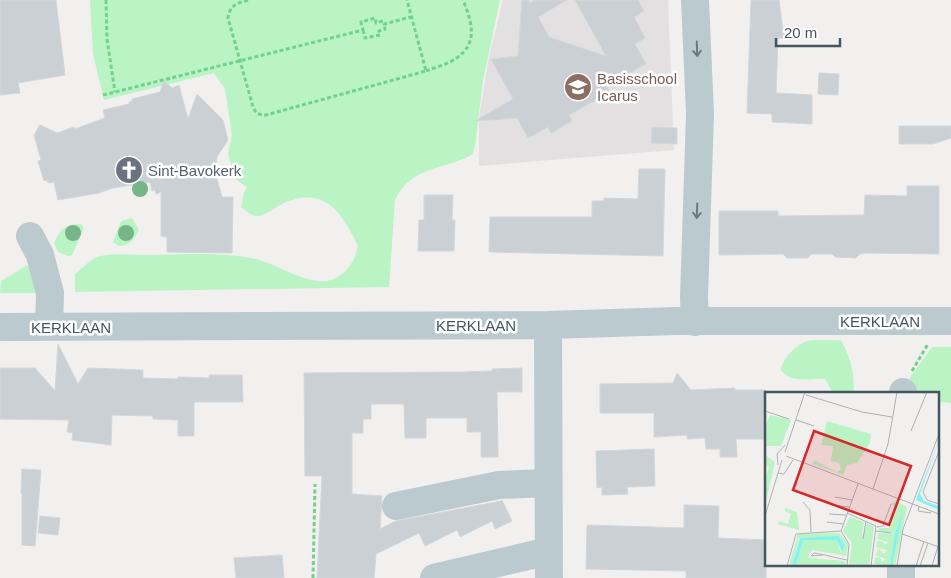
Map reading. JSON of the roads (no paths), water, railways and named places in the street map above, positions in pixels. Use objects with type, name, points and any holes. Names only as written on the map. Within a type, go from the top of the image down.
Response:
[{"type":"street","points":[[695,0],[700,114],[694,298],[695,322]]},
{"type":"street","points":[[30,236],[40,255],[50,293],[49,327]]},
{"type":"street","points":[[545,317],[549,578]]},
{"type":"street","name":"KERKLAAN","points":[[0,328],[545,317],[695,322],[951,321]]},
{"type":"street","points":[[396,506],[499,485],[548,483]]},
{"type":"street","points":[[434,578],[549,551]]},
{"type":"place","name":"Basisschool Icarus","points":[[578,87]]},
{"type":"place","name":"Sint-Bavokerk","points":[[129,170]]}]
